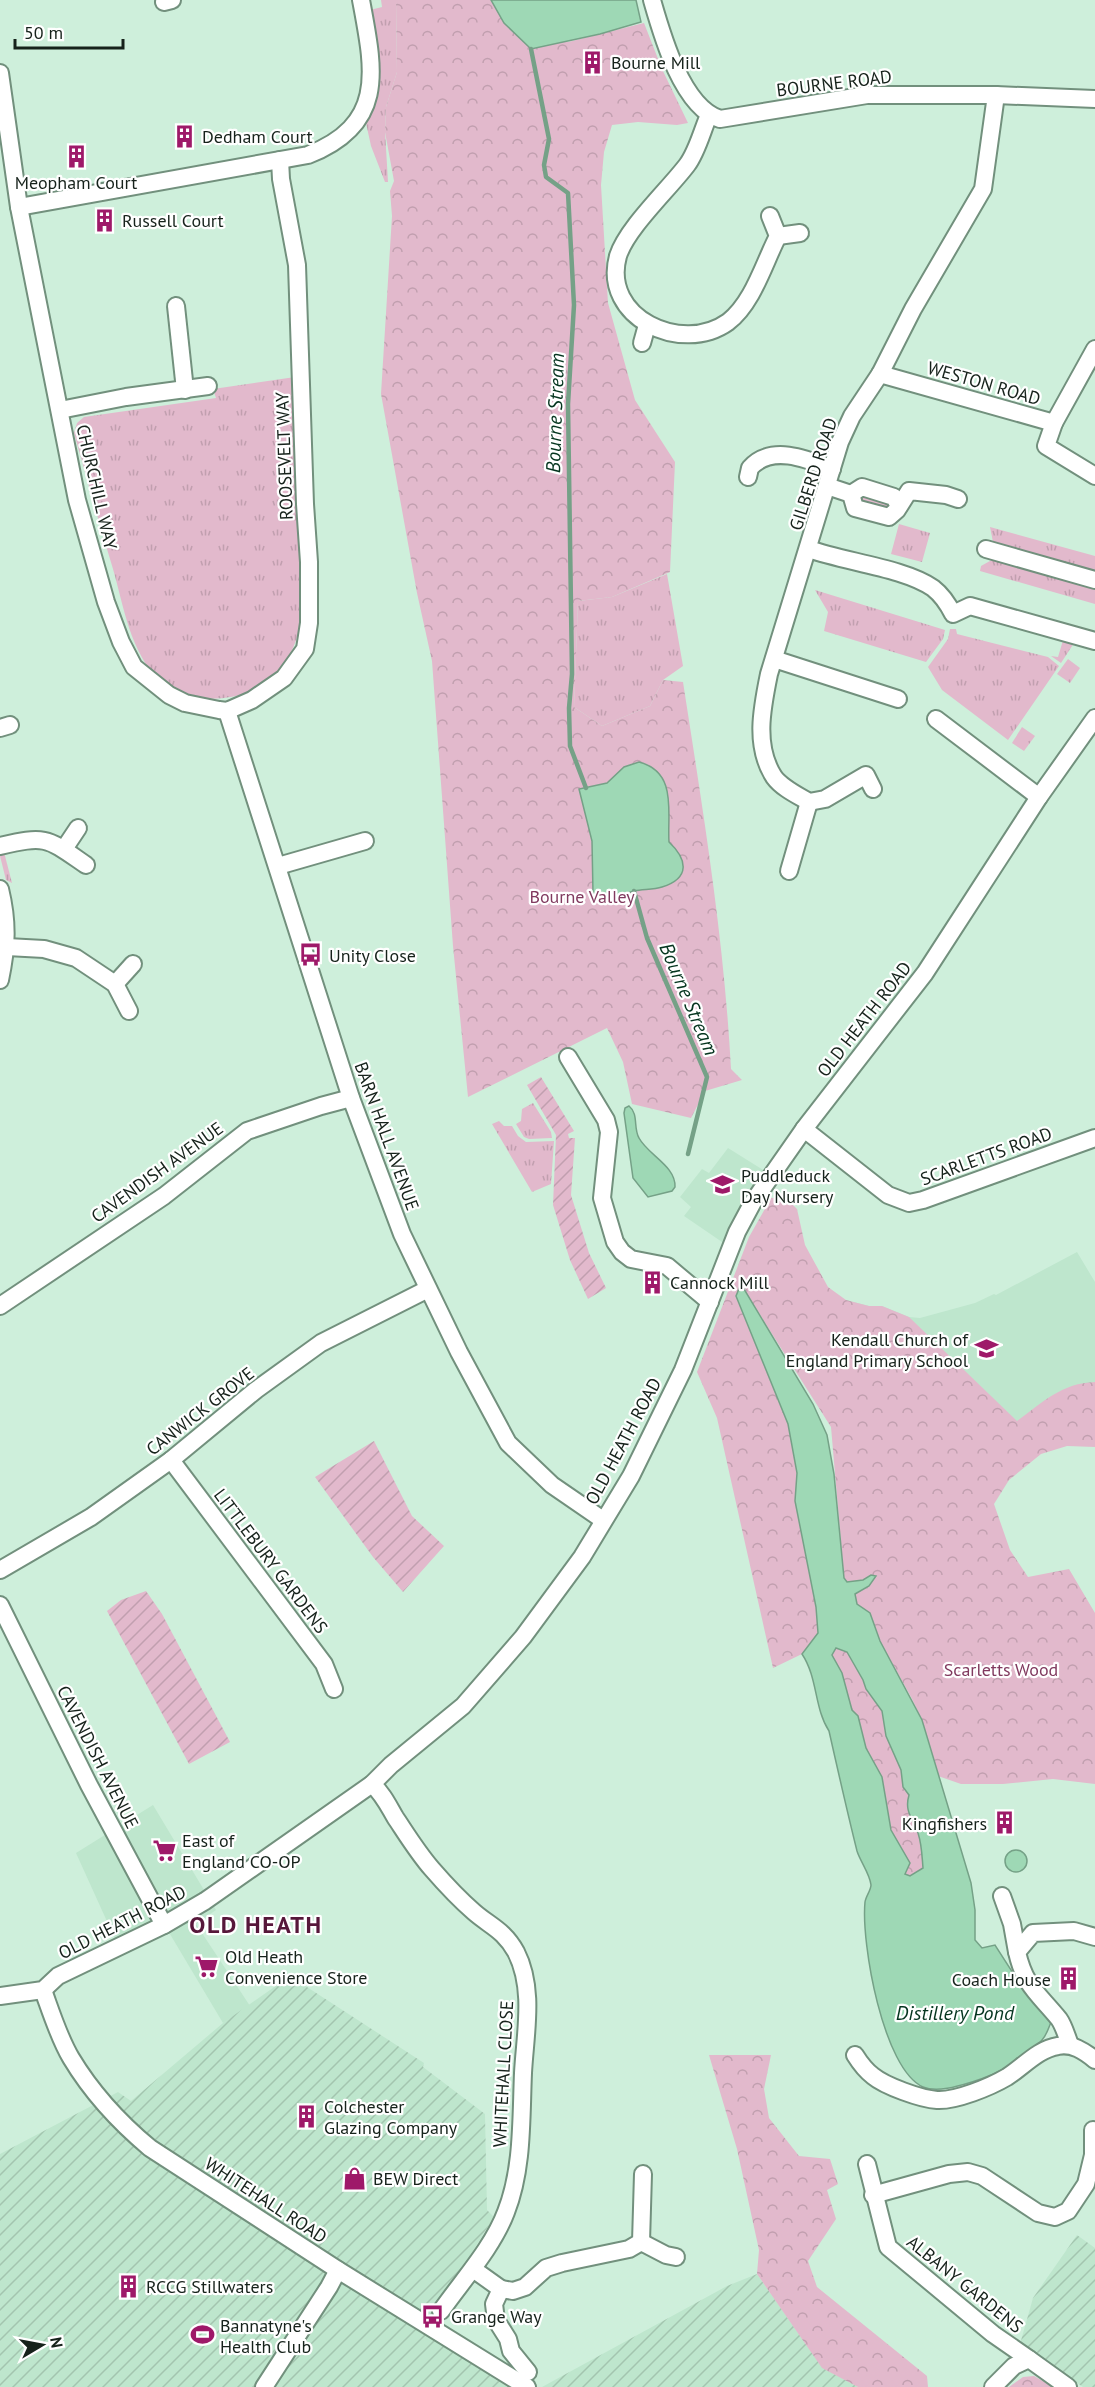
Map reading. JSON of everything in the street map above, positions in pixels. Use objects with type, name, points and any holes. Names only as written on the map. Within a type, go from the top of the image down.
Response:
[{"type":"street","points":[[19,207],[308,155],[332,146],[362,118],[372,76],[371,54],[360,0]]},
{"type":"street","points":[[652,0],[686,89],[709,115],[689,163],[639,222],[619,255],[616,275],[622,299],[646,325],[664,331],[701,334],[726,323],[739,312],[778,236],[770,216]]},
{"type":"street","name":"CHURCHILL WAY","points":[[0,73],[19,207],[77,500],[106,602],[121,642],[130,659],[143,675],[169,695],[185,703],[226,711]]},
{"type":"street","name":"BOURNE ROAD","points":[[709,115],[720,119],[867,95],[996,95],[1095,99]]},
{"type":"street","name":"GILBERD ROAD","points":[[809,802],[790,791],[775,778],[765,757],[761,736],[762,710],[774,659],[832,468],[852,416],[880,374],[914,309],[983,189],[996,95]]},
{"type":"street","name":"ROOSEVELT WAY","points":[[226,711],[252,700],[284,678],[305,649],[309,623],[309,562],[297,266],[281,179],[280,160]]},
{"type":"street","points":[[778,236],[800,232]]},
{"type":"street","points":[[176,306],[186,390]]},
{"type":"street","points":[[642,343],[646,325]]},
{"type":"street","points":[[1054,423],[1095,348]]},
{"type":"street","name":"WESTON ROAD","points":[[880,374],[1054,423],[1046,446],[1095,476]]},
{"type":"street","points":[[60,410],[126,397],[208,387]]},
{"type":"street","points":[[748,477],[750,468],[766,456],[791,455],[832,468]]},
{"type":"street","points":[[827,486],[851,494],[855,508],[889,517],[909,491],[946,495],[958,499]]},
{"type":"street","points":[[809,549],[917,579],[935,589],[948,603],[953,614],[970,606],[1095,641]]},
{"type":"street","points":[[986,549],[1095,580]]},
{"type":"street","points":[[774,659],[898,699]]},
{"type":"street","name":"BARN HALL AVENUE","points":[[226,711],[278,866],[351,1098],[402,1234],[475,1382],[508,1443],[552,1485],[603,1520]]},
{"type":"street","name":"OLD HEATH ROAD","points":[[0,1996],[43,1990],[58,1976],[164,1924],[205,1901],[372,1784],[391,1765],[463,1706],[523,1637],[582,1557],[631,1476],[668,1402],[737,1232],[753,1202],[804,1129],[925,973],[1039,797],[1095,718]]},
{"type":"street","points":[[936,719],[1039,797]]},
{"type":"street","points":[[789,871],[809,802],[825,799],[866,775],[873,789]]},
{"type":"street","points":[[64,849],[78,828]]},
{"type":"street","points":[[0,846],[42,839],[64,849],[86,865]]},
{"type":"street","points":[[278,866],[365,841]]},
{"type":"street","points":[[0,889],[5,909],[7,947],[0,980]]},
{"type":"street","points":[[7,947],[44,949],[76,958],[115,984],[129,1011]]},
{"type":"street","points":[[115,984],[133,964]]},
{"type":"street","points":[[568,1057],[606,1120],[609,1132],[602,1198],[615,1242],[622,1252],[631,1258],[667,1266],[710,1302]]},
{"type":"street","name":"CAVENDISH AVENUE","points":[[0,1306],[164,1196],[247,1131],[351,1098]]},
{"type":"street","name":"SCARLETTS ROAD","points":[[804,1129],[888,1195],[909,1203],[1095,1138]]},
{"type":"street","name":"CANWICK GROVE","points":[[0,1570],[90,1517],[171,1460],[256,1390],[321,1343],[428,1289]]},
{"type":"street","name":"LITTLEBURY GARDENS","points":[[171,1460],[324,1664],[334,1689]]},
{"type":"street","name":"CAVENDISH AVENUE","points":[[0,1605],[89,1785],[164,1924]]},
{"type":"street","name":"WHITEHALL CLOSE","points":[[372,1784],[381,1792],[415,1848],[432,1869],[476,1913],[494,1924],[508,1940],[516,1952],[523,1971],[527,1998],[523,2109],[515,2185],[505,2215],[473,2269],[441,2311]]},
{"type":"street","points":[[1002,1896],[1012,1924],[1022,1973],[1041,2000],[1060,2021],[1070,2045]]},
{"type":"street","points":[[1017,1952],[1033,1933],[1074,1931],[1095,1937]]},
{"type":"street","name":"WHITEHALL ROAD","points":[[43,1990],[70,2058],[105,2105],[130,2131],[178,2166],[338,2270],[527,2380]]},
{"type":"street","points":[[855,2055],[875,2078],[915,2095],[938,2100],[985,2088],[1056,2046],[1070,2045],[1095,2060]]},
{"type":"street","points":[[873,2195],[949,2174],[968,2172],[982,2176],[1038,2213],[1054,2217],[1068,2211],[1086,2184],[1094,2155],[1093,2130]]},
{"type":"street","name":"ALBANY GARDENS","points":[[867,2164],[888,2247],[930,2284],[1068,2387]]},
{"type":"street","points":[[641,2242],[643,2174]]},
{"type":"street","points":[[473,2269],[501,2289],[513,2291],[525,2287],[546,2268],[629,2249],[641,2242]]},
{"type":"street","points":[[641,2242],[676,2257]]},
{"type":"street","points":[[264,2387],[338,2270]]},
{"type":"street","points":[[501,2289],[494,2304],[495,2320],[508,2339],[511,2351],[527,2380]]},
{"type":"street","points":[[997,2382],[1008,2356],[1005,2342]]},
{"type":"street","name":"ALBANY GARDENS","points":[[997,2382],[1014,2366],[1029,2359]]},
{"type":"shaded area","name":"Puddleduck Day Nursery","points":[[728,1148],[765,1171],[725,1244],[684,1216],[691,1207],[680,1197],[702,1169],[709,1173]]},
{"type":"shaded area","name":"Kendall Church of England Primary School","points":[[1077,1252],[1095,1282],[1095,1423],[1015,1432],[846,1300],[869,1306],[882,1306],[909,1317],[920,1318],[996,1295]]},
{"type":"shaded area","points":[[153,1805],[216,1910],[196,1924],[250,2006],[223,2023],[161,1919],[115,1939],[76,1853]]},
{"type":"shaded area","points":[[290,1976],[424,2063],[423,2067],[485,2114],[487,2210],[494,2217],[433,2315],[527,2387],[0,2387],[0,2154],[118,2092],[131,2101],[223,2023]]},
{"type":"shaded area","points":[[1077,2235],[1095,2248],[1095,2387],[1083,2387],[1020,2344],[1033,2298]]},
{"type":"shaded area","points":[[757,2274],[822,2367],[858,2387],[542,2387],[727,2286]]},
{"type":"green space","points":[[381,0],[396,0],[397,72],[386,107],[388,182],[385,182],[371,146],[366,123],[377,91],[370,10],[382,7]]},
{"type":"green space","name":"Bourne Valley","points":[[396,0],[491,0],[504,23],[568,42],[644,23],[662,69],[688,123],[677,125],[638,122],[612,125],[604,152],[601,185],[608,303],[635,400],[675,462],[670,572],[612,597],[578,601],[574,707],[602,726],[650,706],[663,680],[683,682],[718,923],[731,1069],[742,1080],[705,1091],[691,1118],[632,1104],[623,1062],[607,1028],[468,1097],[453,946],[432,661],[417,593],[381,394],[392,216],[390,191],[394,181],[385,132],[386,107],[397,72]]},
{"type":"green space","points":[[295,377],[302,612],[297,637],[293,649],[280,668],[272,677],[250,691],[216,699],[191,697],[169,688],[160,681],[142,657],[135,643],[74,433],[77,423],[84,417],[216,398],[213,389]]},
{"type":"green space","points":[[859,494],[890,500],[890,509],[859,505]]},
{"type":"green space","points":[[899,524],[930,533],[922,562],[891,554]]},
{"type":"green space","points":[[990,527],[1095,556],[1095,575],[993,542]]},
{"type":"green space","points":[[997,557],[1095,585],[1095,604],[980,571],[981,566]]},
{"type":"green space","points":[[667,574],[683,666],[663,680],[650,706],[602,726],[574,707],[578,601],[612,597]]},
{"type":"green space","points":[[815,590],[945,630],[943,639],[926,662],[824,631],[828,612]]},
{"type":"green space","points":[[950,629],[956,629],[957,634],[1048,657],[1059,666],[1008,740],[942,690],[928,667],[948,639]]},
{"type":"green space","points":[[1064,637],[1076,640],[1061,663],[1051,656],[1058,657]]},
{"type":"green space","points":[[1068,659],[1080,668],[1070,683],[1057,674]]},
{"type":"green space","points":[[1022,727],[1035,736],[1024,751],[1012,743]]},
{"type":"green space","points":[[4,852],[12,883],[6,880],[0,856]]},
{"type":"green space","points":[[541,1077],[574,1131],[568,1134],[569,1138],[575,1138],[571,1195],[589,1253],[606,1288],[588,1299],[570,1260],[553,1205],[556,1135],[527,1085]]},
{"type":"green space","points":[[533,1103],[551,1132],[552,1138],[529,1139],[524,1137],[516,1124],[521,1121],[522,1109]]},
{"type":"green space","points":[[499,1121],[504,1126],[512,1126],[518,1136],[526,1142],[554,1141],[551,1184],[532,1192],[492,1124]]},
{"type":"green space","name":"Scarletts Wood","points":[[785,1197],[797,1209],[805,1245],[828,1287],[846,1300],[869,1306],[882,1306],[909,1317],[1017,1421],[1063,1390],[1083,1383],[1095,1382],[1095,1447],[1067,1446],[1041,1454],[1009,1480],[994,1504],[1010,1550],[1028,1577],[1069,1569],[1095,1613],[1095,1784],[1053,1779],[1003,1784],[961,1784],[938,1776],[922,1720],[880,1641],[870,1613],[857,1604],[855,1594],[869,1586],[863,1580],[847,1582],[844,1578],[831,1427],[741,1285],[736,1297],[788,1424],[797,1473],[795,1501],[816,1607],[818,1633],[802,1654],[773,1668],[717,1418],[697,1372],[749,1237],[771,1198]]},
{"type":"green space","points":[[374,1441],[412,1516],[444,1546],[403,1592],[373,1557],[315,1477]]},
{"type":"green space","points":[[146,1591],[162,1614],[230,1742],[189,1764],[107,1611],[121,1600]]},
{"type":"green space","points":[[836,1647],[847,1652],[866,1689],[882,1711],[886,1736],[901,1770],[903,1787],[909,1795],[908,1811],[920,1842],[923,1868],[910,1876],[905,1874],[910,1863],[891,1830],[882,1777],[866,1748],[858,1716],[852,1710],[842,1673],[832,1655]]},
{"type":"green space","points":[[709,2055],[771,2055],[764,2089],[769,2118],[799,2156],[830,2159],[838,2184],[827,2190],[836,2219],[808,2261],[817,2287],[927,2376],[928,2387],[858,2387],[822,2368],[757,2274],[759,2250],[737,2149]]},
{"type":"green space","points":[[1034,2376],[1053,2387],[1009,2387],[1023,2377]]},
{"type":"water","points":[[491,0],[636,0],[641,22],[600,34],[531,49],[504,23]]},
{"type":"water","points":[[639,762],[651,767],[660,775],[665,784],[669,807],[669,842],[680,855],[682,873],[678,879],[655,889],[634,891],[619,897],[593,893],[592,841],[579,789],[607,783],[624,767]]},
{"type":"water","points":[[629,1106],[634,1113],[639,1138],[671,1173],[675,1187],[672,1191],[648,1197],[633,1178],[624,1113],[625,1108]]},
{"type":"water","name":"Distillery Pond","points":[[741,1284],[813,1404],[827,1435],[834,1474],[844,1578],[847,1582],[863,1580],[871,1575],[876,1576],[869,1586],[855,1594],[857,1604],[870,1613],[880,1641],[922,1720],[971,1883],[975,1910],[975,1940],[982,1948],[995,1945],[1022,1987],[1052,2020],[1044,2038],[1028,2054],[1000,2071],[967,2084],[935,2089],[923,2087],[909,2076],[896,2056],[886,2031],[871,1974],[867,1946],[865,1902],[871,1887],[870,1881],[857,1851],[829,1731],[821,1713],[811,1673],[802,1654],[818,1633],[816,1607],[795,1501],[797,1473],[788,1424],[736,1296]],"holes":[[[836,1648],[847,1652],[866,1689],[882,1711],[886,1736],[901,1770],[903,1787],[909,1795],[908,1811],[919,1837],[923,1868],[910,1876],[905,1874],[910,1863],[891,1830],[882,1777],[866,1748],[858,1716],[852,1710],[842,1673],[832,1655]]]},
{"type":"water","points":[[1016,1850],[1026,1857],[1027,1861],[1020,1871],[1016,1872],[1006,1865],[1005,1861],[1012,1851]]},
{"type":"waterway","name":"Bourne Stream","points":[[531,49],[549,139],[544,165],[546,177],[568,193],[574,305],[568,404],[572,674],[569,708],[570,746],[586,788]]},
{"type":"waterway","name":"Bourne Stream","points":[[634,891],[647,938],[707,1077],[688,1154]]},
{"type":"place","name":"Bourne Mill","points":[[593,62]]},
{"type":"place","name":"Dedham Court","points":[[184,136]]},
{"type":"place","name":"Meopham Court","points":[[76,156]]},
{"type":"place","name":"Russell Court","points":[[104,220]]},
{"type":"place","name":"Unity Close","points":[[311,955]]},
{"type":"place","name":"Puddleduck Day Nursery","points":[[723,1185]]},
{"type":"place","name":"Cannock Mill","points":[[652,1282]]},
{"type":"place","name":"Kendall Church of England Primary School","points":[[986,1349]]},
{"type":"place","name":"Kingfishers","points":[[1005,1823]]},
{"type":"place","name":"East of England CO-OP","points":[[164,1850]]},
{"type":"place","name":"Old Heath Convenience Store","points":[[207,1966]]},
{"type":"place","name":"Coach House","points":[[1069,1979]]},
{"type":"place","name":"Colchester Glazing Company","points":[[306,2116]]},
{"type":"place","name":"BEW Direct","points":[[355,2178]]},
{"type":"place","name":"RCCG Stillwaters","points":[[128,2286]]},
{"type":"place","name":"Grange Way","points":[[433,2316]]},
{"type":"place","name":"Bannatyne's Health Club","points":[[202,2335]]},
{"type":"district","name":"OLD HEATH","points":[[256,1924]]}]
